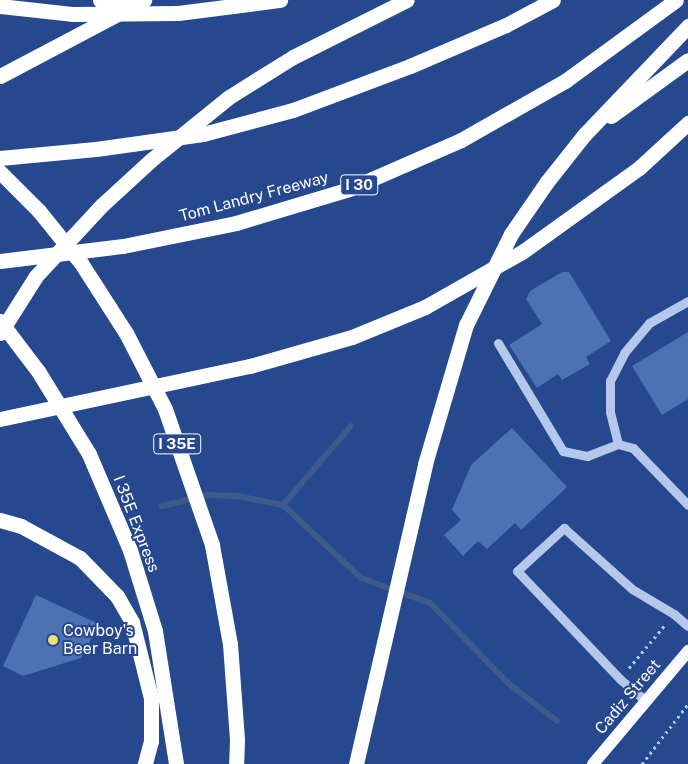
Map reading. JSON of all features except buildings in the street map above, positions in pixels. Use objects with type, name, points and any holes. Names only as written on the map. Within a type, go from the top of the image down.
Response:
[{"type":"highway","points":[[100,0],[178,13]]},
{"type":"highway","points":[[0,76],[144,0]]},
{"type":"highway","points":[[0,6],[72,14],[178,13],[280,0]]},
{"type":"highway","points":[[0,333],[36,276],[102,205],[151,160],[229,97],[285,62],[407,0]]},
{"type":"highway","points":[[0,158],[96,149],[202,134],[293,110],[410,66],[506,25],[553,0]]},
{"type":"highway","name":"Tom Landry Freeway","points":[[0,261],[132,244],[236,223],[349,189],[461,140],[565,81],[676,0]]},
{"type":"highway","points":[[356,764],[425,464],[466,324],[510,234],[584,135],[688,26]]},
{"type":"highway","points":[[584,135],[688,60]]},
{"type":"highway","points":[[0,419],[250,366],[352,337],[425,307],[522,252],[639,168],[688,123]]},
{"type":"highway","name":"I 35E","points":[[0,172],[39,211],[81,263],[126,333],[165,408],[212,544],[230,644],[237,740],[236,764]]},
{"type":"highway","name":"I 35E Express","points":[[0,321],[38,371],[89,454],[130,550],[155,631],[176,764]]},
{"type":"highway","points":[[0,520],[21,526],[80,558],[117,596],[132,622],[152,698],[151,741],[145,764]]},
{"type":"main road","name":"Cadiz Street","points":[[593,764],[688,651]]},
{"type":"lane","points":[[618,444],[610,412],[610,381],[624,353],[649,323],[688,301]]},
{"type":"lane","points":[[498,343],[563,451],[587,456],[618,444],[633,448],[688,505]]},
{"type":"lane","points":[[646,701],[620,679],[517,571],[564,528],[632,589],[674,614],[688,626]]},
{"type":"path","points":[[620,679],[674,614]]},
{"type":"path","points":[[642,764],[688,704]]},
{"type":"waterway","points":[[283,505],[351,426]]},
{"type":"waterway","points":[[162,506],[207,495],[237,496],[283,505],[361,578],[430,603],[508,683],[557,721]]},
{"type":"place","name":"Cowboy's Beer Barn","points":[[53,640]]}]
